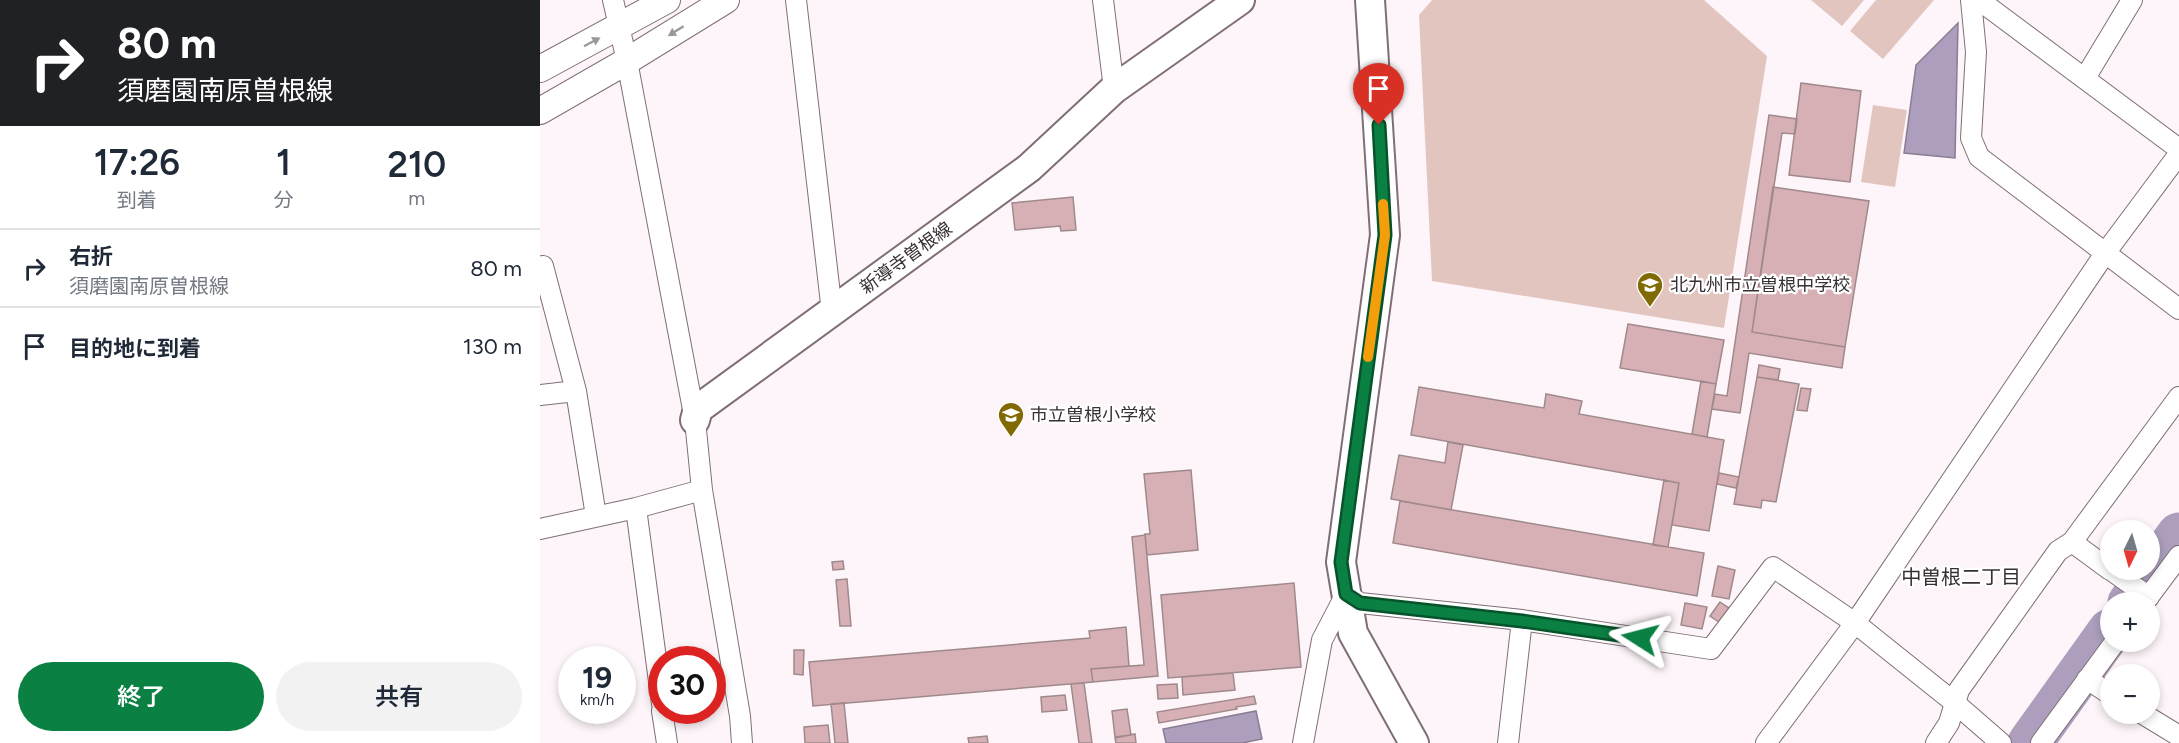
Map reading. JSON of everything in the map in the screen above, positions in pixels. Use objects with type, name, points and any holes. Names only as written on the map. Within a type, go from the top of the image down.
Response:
[{"type":"main road","name":"新導寺曽根線","points":[[695,420],[698,409],[1029,168],[1114,89],[1240,0]]},
{"type":"main road","points":[[1370,0],[1385,235],[1341,562],[1353,633],[1414,743]]},
{"type":"street","points":[[613,0],[627,61],[695,420],[702,490],[740,716],[742,743]]},
{"type":"street","points":[[540,69],[667,0]]},
{"type":"street","points":[[540,111],[726,0]]},
{"type":"street","points":[[796,0],[832,312]]},
{"type":"street","points":[[1103,0],[1114,89]]},
{"type":"street","points":[[1971,0],[1976,52],[1971,138],[1979,157],[2179,309]]},
{"type":"street","points":[[1979,0],[2179,148]]},
{"type":"street","points":[[2085,78],[2132,0]]},
{"type":"street","points":[[1766,743],[1855,623],[2106,252],[2179,154]]},
{"type":"street","points":[[543,266],[576,391],[596,516]]},
{"type":"street","points":[[540,395],[576,391]]},
{"type":"street","points":[[1936,743],[1949,723],[1959,690],[2058,551],[2072,542],[2179,397]]},
{"type":"street","points":[[540,529],[702,490]]},
{"type":"street","points":[[636,507],[654,646]]},
{"type":"street","points":[[2072,542],[2100,562]]},
{"type":"street","points":[[2152,592],[2179,556]]},
{"type":"street","points":[[1303,743],[1322,640],[1346,594],[1360,603],[1522,621],[1711,649],[1773,567],[1855,623],[2001,743]]},
{"type":"street","points":[[2123,580],[2137,592]]},
{"type":"street","points":[[1508,743],[1522,621]]},
{"type":"street","points":[[2042,743],[2107,652]]},
{"type":"street","points":[[2087,679],[2100,687]]},
{"type":"street","points":[[664,724],[666,743]]},
{"type":"street","points":[[2159,724],[2179,736]]},
{"type":"shaded area","points":[[1432,0],[1704,0],[1767,56],[1724,328],[1432,281],[1419,15]]},
{"type":"shaded area","points":[[1811,0],[1864,0],[1842,26]]},
{"type":"shaded area","points":[[1876,0],[1934,0],[1883,59],[1850,31]]},
{"type":"shaded area","points":[[1958,23],[1955,158],[1904,153],[1916,65]]},
{"type":"shaded area","points":[[1873,105],[1907,110],[1895,187],[1861,182]]},
{"type":"shaded area","points":[[1256,711],[1262,739],[1242,743],[1166,743],[1163,729]]},
{"type":"building","points":[[1801,83],[1861,91],[1850,182],[1789,175]]},
{"type":"building","points":[[1769,115],[1797,119],[1795,134],[1782,133],[1752,332],[1845,347],[1842,368],[1749,353],[1740,413],[1712,409],[1715,394],[1727,396]]},
{"type":"building","points":[[1773,187],[1869,201],[1845,347],[1752,332]]},
{"type":"building","points":[[1073,197],[1076,230],[1061,231],[1060,226],[1015,230],[1012,203]]},
{"type":"building","points":[[1628,324],[1724,340],[1716,384],[1620,368]]},
{"type":"building","points":[[1759,365],[1780,369],[1778,380],[1757,377]]},
{"type":"building","points":[[1757,377],[1799,384],[1776,502],[1762,500],[1761,508],[1734,504]]},
{"type":"building","points":[[1701,381],[1716,384],[1707,437],[1692,434]]},
{"type":"building","points":[[1419,387],[1544,408],[1546,394],[1582,401],[1579,414],[1724,440],[1709,531],[1672,525],[1679,483],[1411,435]]},
{"type":"building","points":[[1801,388],[1811,389],[1807,411],[1797,410]]},
{"type":"building","points":[[1448,442],[1463,445],[1451,510],[1391,499],[1399,455],[1445,463]]},
{"type":"building","points":[[1191,470],[1198,550],[1147,555],[1145,534],[1150,534],[1144,474]]},
{"type":"building","points":[[1719,473],[1739,477],[1736,488],[1717,484]]},
{"type":"building","points":[[1664,480],[1679,483],[1668,547],[1653,545]]},
{"type":"building","points":[[1400,501],[1704,553],[1697,596],[1393,543]]},
{"type":"building","points":[[1145,535],[1158,676],[1093,682],[1091,669],[1144,665],[1132,537]]},
{"type":"building","points":[[843,561],[844,569],[833,570],[832,562]]},
{"type":"building","points":[[1718,566],[1735,570],[1729,599],[1712,596]]},
{"type":"building","points":[[847,579],[851,626],[840,626],[836,580]]},
{"type":"building","points":[[1294,583],[1301,667],[1168,678],[1161,595]]},
{"type":"building","points":[[1720,602],[1729,608],[1719,622],[1710,616]]},
{"type":"building","points":[[1685,603],[1707,607],[1702,629],[1681,625]]},
{"type":"building","points":[[1126,627],[1129,666],[1091,669],[1093,682],[813,706],[809,662],[1090,638],[1089,631]]},
{"type":"building","points":[[794,650],[804,650],[803,675],[794,674]]},
{"type":"building","points":[[1233,673],[1235,690],[1183,695],[1182,677]]},
{"type":"building","points":[[1084,683],[1092,743],[1079,743],[1071,684]]},
{"type":"building","points":[[1177,684],[1178,698],[1158,699],[1157,685]]},
{"type":"building","points":[[1065,695],[1067,710],[1042,712],[1041,697]]},
{"type":"building","points":[[1254,696],[1256,704],[1159,723],[1157,712]]},
{"type":"building","points":[[844,703],[848,743],[835,743],[831,704]]},
{"type":"building","points":[[1127,709],[1131,735],[1115,737],[1112,711]]},
{"type":"building","points":[[828,725],[830,743],[805,743],[804,727]]},
{"type":"building","points":[[1135,734],[1136,743],[1116,743],[1115,738]]},
{"type":"building","points":[[987,736],[988,743],[969,743],[968,738]]},
{"type":"waterway","points":[[2138,592],[2179,535]]},
{"type":"waterway","points":[[2030,743],[2100,645]]},
{"type":"slow traffic","points":[[1368,357],[1385,235],[1383,204]]},
{"type":"place","name":"北九州市立曽根中学校","points":[[1650,308]]},
{"type":"place","name":"市立曽根小学校","points":[[1011,438]]},
{"type":"district","name":"中曽根二丁目","points":[[1961,577]]},
{"type":"route","points":[[1379,125],[1385,235],[1341,562],[1346,594],[1360,603],[1522,621],[1640,638]]}]
